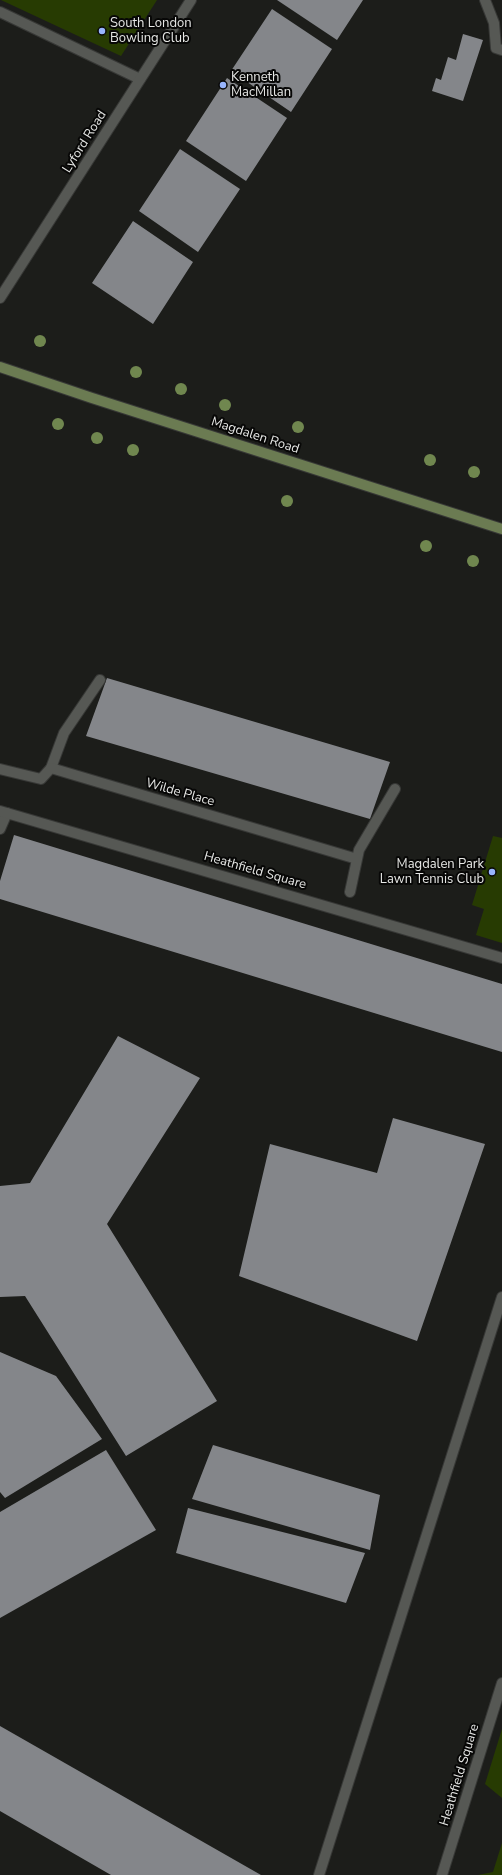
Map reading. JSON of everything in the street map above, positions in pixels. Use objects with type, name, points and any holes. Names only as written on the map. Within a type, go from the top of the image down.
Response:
[{"type":"street","name":"Lyford Road","points":[[0,298],[191,0]]},
{"type":"street","points":[[484,0],[494,23],[496,48],[502,50]]},
{"type":"street","points":[[0,12],[140,78]]},
{"type":"street","name":"Magdalen Road","points":[[0,366],[92,398],[502,529]]},
{"type":"street","points":[[0,769],[41,779],[51,768],[64,733],[100,680]]},
{"type":"street","name":"Wilde Place","points":[[51,768],[357,859]]},
{"type":"street","points":[[350,892],[359,850],[395,789]]},
{"type":"street","points":[[0,829],[3,812]]},
{"type":"street","name":"Heathfield Square","points":[[3,812],[502,958]]},
{"type":"street","points":[[319,1875],[502,1297]]},
{"type":"street","name":"Heathfield Square","points":[[442,1875],[502,1683]]},
{"type":"green space","name":"South London Bowling Club","points":[[1,0],[157,0],[121,56]]},
{"type":"green space","name":"Magdalen Park Lawn Tennis Club","points":[[493,836],[502,838],[502,943],[476,935],[484,909],[472,905]]},
{"type":"green space","points":[[502,1729],[502,1798],[485,1784]]},
{"type":"green space","points":[[502,1843],[502,1875],[478,1875],[493,1872]]},
{"type":"building","points":[[277,0],[363,0],[337,40]]},
{"type":"building","points":[[272,9],[332,49],[291,112],[231,71]]},
{"type":"building","points":[[463,34],[483,40],[463,101],[432,91],[436,78],[441,80],[448,57],[456,60]]},
{"type":"building","points":[[227,78],[287,118],[246,181],[186,141]]},
{"type":"building","points":[[180,149],[240,189],[198,252],[139,211]]},
{"type":"building","points":[[133,221],[193,262],[153,324],[92,283]]},
{"type":"building","points":[[107,678],[390,762],[370,819],[86,736]]},
{"type":"building","points":[[14,835],[502,984],[502,1052],[0,899],[0,881]]},
{"type":"building","points":[[118,1036],[200,1078],[107,1224],[217,1401],[126,1456],[25,1296],[0,1297],[0,1186],[30,1183]]},
{"type":"building","points":[[393,1118],[485,1144],[417,1341],[239,1276],[270,1144],[377,1173]]},
{"type":"building","points":[[0,1352],[56,1376],[102,1439],[5,1498],[0,1492]]},
{"type":"building","points":[[213,1445],[380,1495],[370,1550],[192,1499]]},
{"type":"building","points":[[106,1450],[156,1530],[0,1618],[0,1512]]},
{"type":"building","points":[[188,1508],[365,1553],[346,1603],[176,1553]]},
{"type":"building","points":[[0,1726],[261,1875],[111,1875],[0,1811]]},
{"type":"place","name":"South London Bowling Club","points":[[102,31]]},
{"type":"place","name":"Kenneth MacMillan","points":[[223,85]]},
{"type":"place","name":"Magdalen Park Lawn Tennis Club","points":[[492,872]]}]
